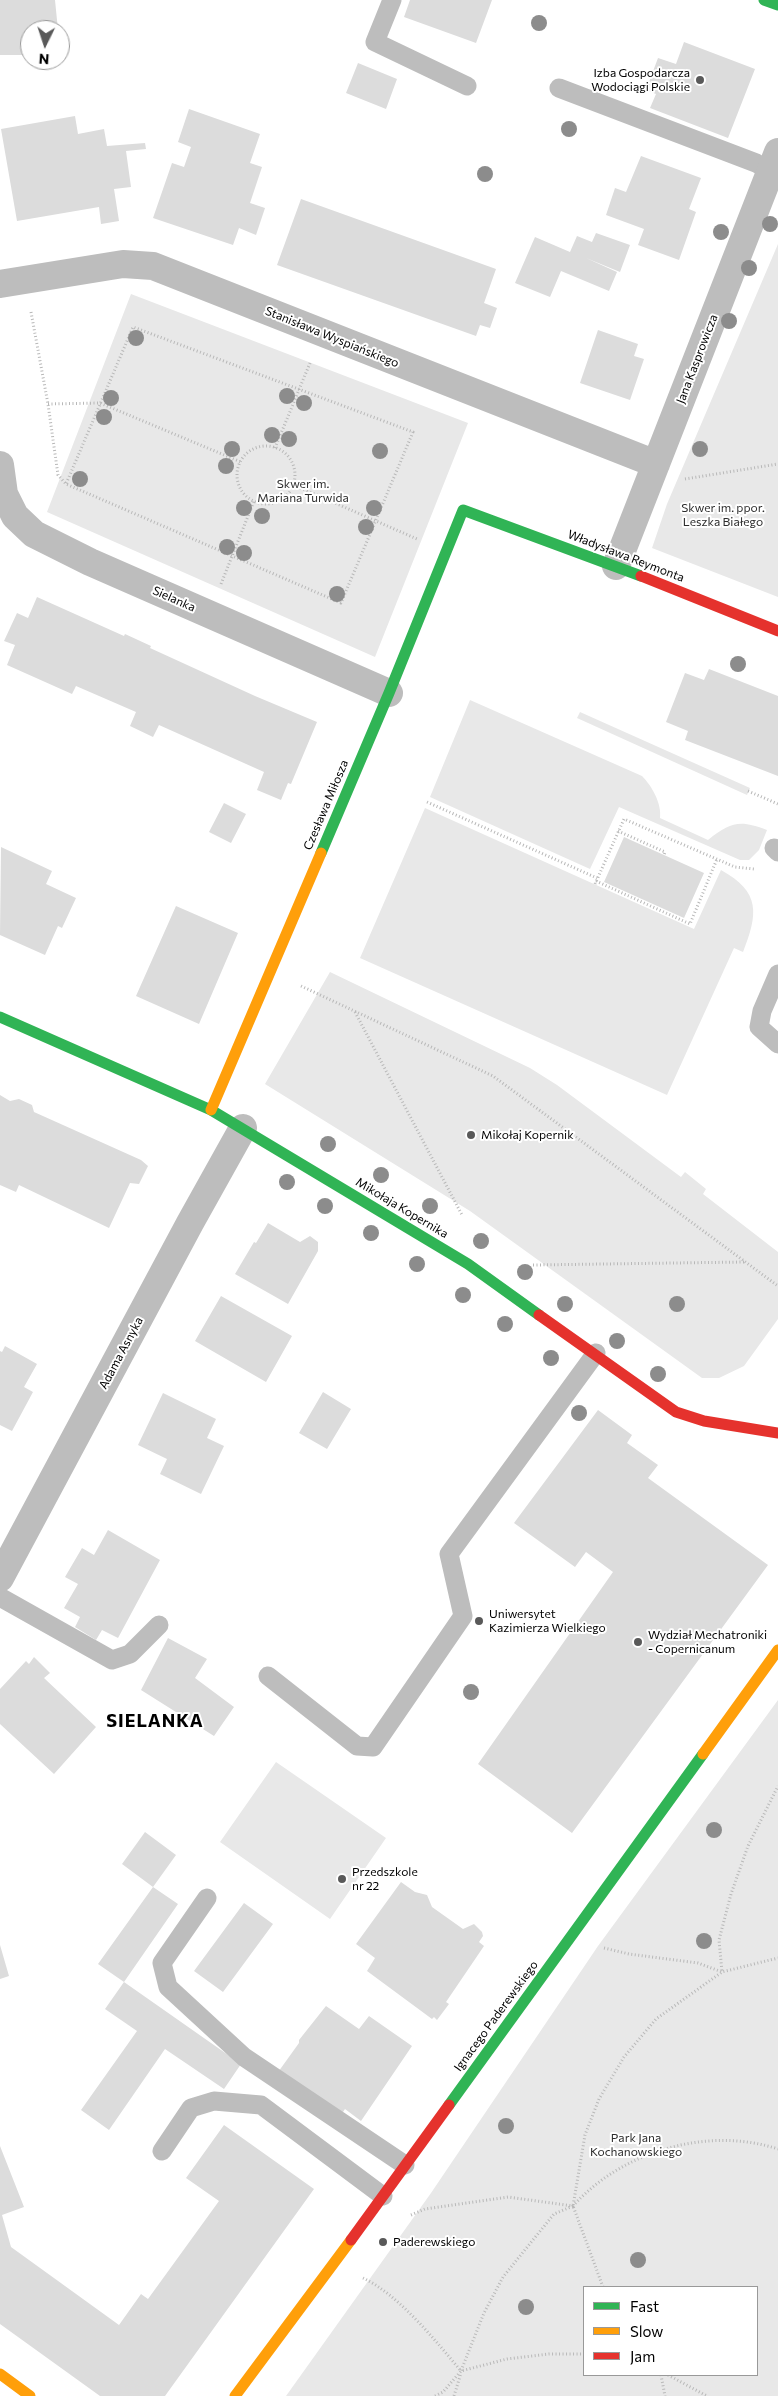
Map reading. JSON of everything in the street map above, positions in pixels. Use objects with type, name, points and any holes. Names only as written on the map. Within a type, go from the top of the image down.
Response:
[{"type":"street","points":[[764,0],[778,5]]},
{"type":"street","name":"Jana Kasprowicza","points":[[616,566],[774,162]]},
{"type":"street","name":"Stanisława Wyspiańskiego","points":[[0,284],[123,264],[153,266],[656,464]]},
{"type":"street","name":"Sielanka","points":[[1,475],[4,494],[15,516],[34,534],[90,562],[389,694]]},
{"type":"street","name":"Władysława Reymonta","points":[[463,510],[616,566],[778,632]]},
{"type":"street","name":"Czesława Miłosza","points":[[210,1110],[389,694],[463,510]]},
{"type":"street","name":"Mikołaja Kopernika","points":[[0,1017],[210,1110],[243,1128],[468,1264],[596,1353],[676,1412],[688,1418],[778,1432]]},
{"type":"street","name":"Adama Asnyka","points":[[0,1578],[243,1128]]},
{"type":"street","name":"Ignacego Paderewskiego","points":[[235,2396],[383,2196],[778,1650]]},
{"type":"street","points":[[0,2374],[30,2396]]},
{"type":"lane","points":[[392,0],[375,42],[467,86]]},
{"type":"lane","points":[[559,88],[756,163],[774,162]]},
{"type":"lane","points":[[778,974],[762,1011],[759,1027],[778,1044]]},
{"type":"lane","points":[[268,1676],[357,1746],[373,1746],[463,1616],[458,1585],[449,1554],[596,1353]]},
{"type":"lane","points":[[0,1597],[112,1660],[130,1654],[159,1625]]},
{"type":"lane","points":[[207,1898],[162,1963],[168,1986],[244,2056],[405,2165]]},
{"type":"lane","points":[[162,2151],[191,2108],[214,2101],[261,2105],[383,2196]]},
{"type":"path","points":[[29,303],[48,404],[58,475],[66,484],[341,604],[413,432],[299,391],[133,327],[66,484]]},
{"type":"path","points":[[275,448],[313,354]]},
{"type":"path","points":[[48,404],[100,403],[241,462]]},
{"type":"path","points":[[264,446],[275,448],[291,460],[295,472],[294,486],[286,496],[274,503],[254,501],[242,491],[239,485],[238,469],[241,462],[253,450],[264,446]]},
{"type":"path","points":[[681,480],[778,464]]},
{"type":"path","points":[[294,486],[421,540]]},
{"type":"path","points":[[220,588],[254,501]]},
{"type":"path","points":[[748,791],[778,804]]},
{"type":"path","points":[[427,802],[690,924],[717,859]]},
{"type":"path","points":[[596,881],[624,819],[725,862]]},
{"type":"path","points":[[618,831],[665,852],[664,855]]},
{"type":"path","points":[[301,986],[493,1076],[778,1286]]},
{"type":"path","points":[[354,1011],[462,1215]]},
{"type":"path","points":[[533,1265],[745,1262]]},
{"type":"path","points":[[722,1972],[720,1940],[731,1894],[748,1846],[778,1786]]},
{"type":"path","points":[[598,1946],[629,1954],[698,1963],[722,1972]]},
{"type":"path","points":[[602,2286],[573,2206],[585,2135],[599,2099],[624,2057],[656,2019],[685,1996],[722,1972],[778,1958]]},
{"type":"path","points":[[454,2396],[484,2313],[502,2276],[554,2214],[573,2206],[586,2191],[615,2172],[651,2153],[706,2141],[747,2142],[778,2149]]},
{"type":"path","points":[[410,2215],[425,2209],[508,2197],[573,2206]]},
{"type":"path","points":[[360,2276],[376,2285],[420,2322],[462,2371]]},
{"type":"path","points":[[436,2396],[443,2392],[462,2371],[507,2359],[549,2354],[583,2354]]},
{"type":"path","points":[[661,2376],[665,2396]]},
{"type":"path","points":[[670,2376],[707,2396]]},
{"type":"green space","name":"Skwer im. ppor. Leszka Białego","points":[[778,244],[778,597],[652,548],[667,504]]},
{"type":"green space","name":"Skwer im. Mariana Turwida","points":[[131,294],[468,423],[375,657],[47,512]]},
{"type":"green space","points":[[470,700],[642,776],[656,796],[660,818],[708,840],[723,829],[736,824],[750,825],[767,830],[759,850],[749,860],[740,860],[619,807],[590,869],[430,797]]},
{"type":"green space","points":[[580,712],[750,788],[747,795],[577,718]]},
{"type":"green space","points":[[425,808],[694,929],[721,870],[734,878],[743,887],[753,905],[753,915],[752,926],[743,952],[734,948],[667,1095],[360,958]]},
{"type":"green space","points":[[330,972],[530,1068],[557,1085],[681,1177],[685,1172],[706,1189],[703,1194],[778,1252],[778,1319],[744,1366],[719,1378],[702,1378],[470,1211],[265,1084]]},
{"type":"green space","name":"Park Jana Kochanowskiego","points":[[778,1700],[778,2396],[286,2396],[431,2193],[598,1946]]},
{"type":"green space","points":[[276,1762],[386,1838],[330,1919],[220,1842]]},
{"type":"building","points":[[0,0],[55,0],[57,20],[20,20],[20,55],[0,55]]},
{"type":"building","points":[[410,0],[492,0],[476,43],[404,17]]},
{"type":"building","name":"Izba Gospodarcza Wodociągi Polskie","points":[[684,42],[755,69],[728,138],[650,108],[656,94],[646,90],[658,58],[676,64]]},
{"type":"building","points":[[358,63],[397,79],[386,109],[346,93]]},
{"type":"building","points":[[189,109],[260,134],[250,163],[262,167],[250,203],[265,208],[256,235],[239,228],[233,245],[153,218],[172,163],[184,167],[191,147],[178,142]]},
{"type":"building","points":[[75,116],[78,134],[104,129],[107,146],[145,143],[146,149],[126,151],[131,187],[114,189],[119,221],[101,224],[99,207],[17,221],[1,129]]},
{"type":"building","points":[[641,156],[701,178],[689,209],[696,212],[679,260],[638,245],[644,229],[606,215],[615,188],[626,192]]},
{"type":"building","points":[[301,199],[496,269],[484,303],[497,308],[490,328],[480,325],[476,336],[277,265]]},
{"type":"building","points":[[596,233],[630,245],[620,272],[586,258],[617,272],[609,291],[561,271],[550,297],[515,283],[535,237],[570,252],[577,236],[592,242]]},
{"type":"building","points":[[598,330],[638,344],[634,356],[644,359],[630,400],[580,383]]},
{"type":"building","points":[[37,597],[124,636],[125,634],[151,646],[150,648],[317,722],[291,784],[288,783],[281,800],[257,790],[264,772],[159,725],[153,737],[130,726],[136,712],[76,686],[72,694],[7,665],[15,645],[4,641],[17,613],[28,618]]},
{"type":"building","points":[[709,669],[778,696],[778,776],[685,740],[688,731],[666,722],[685,673],[704,680]]},
{"type":"building","points":[[224,803],[246,814],[231,843],[209,832]]},
{"type":"building","points":[[624,837],[704,873],[684,918],[604,882]]},
{"type":"building","points":[[1,847],[52,871],[46,884],[76,898],[62,928],[58,926],[45,955],[0,935]]},
{"type":"building","points":[[176,906],[238,933],[199,1024],[136,996]]},
{"type":"building","points":[[0,1095],[10,1101],[19,1099],[32,1105],[34,1112],[141,1160],[148,1166],[139,1184],[130,1183],[109,1228],[19,1185],[16,1192],[0,1185]]},
{"type":"building","points":[[268,1223],[300,1242],[310,1236],[318,1242],[318,1251],[288,1304],[235,1274]]},
{"type":"building","points":[[221,1296],[292,1336],[266,1382],[195,1341]]},
{"type":"building","points":[[5,1346],[37,1364],[24,1387],[33,1392],[12,1431],[0,1425],[0,1351],[2,1352]]},
{"type":"building","points":[[323,1392],[351,1409],[327,1449],[299,1433]]},
{"type":"building","points":[[163,1393],[216,1419],[207,1438],[224,1446],[201,1494],[160,1474],[167,1459],[138,1445]]},
{"type":"building","name":"Wydział Mechatroniki - Copernicanum","points":[[598,1410],[632,1435],[627,1443],[658,1465],[648,1478],[768,1565],[572,1833],[478,1764],[613,1572],[586,1552],[575,1567],[514,1523]]},
{"type":"building","points":[[108,1530],[160,1560],[118,1638],[102,1630],[96,1640],[75,1627],[80,1617],[64,1608],[78,1584],[65,1577],[82,1548],[94,1555]]},
{"type":"building","points":[[168,1638],[207,1659],[195,1678],[234,1707],[214,1736],[141,1690]]},
{"type":"building","points":[[34,1657],[50,1673],[44,1678],[96,1727],[54,1774],[0,1724],[0,1689],[26,1661],[29,1664]]},
{"type":"building","points":[[145,1832],[176,1855],[153,1887],[122,1864]]},
{"type":"building","points":[[401,1882],[415,1892],[427,1895],[432,1907],[463,1929],[474,1924],[482,1932],[483,1936],[479,1942],[484,1946],[446,2002],[449,2004],[437,2020],[434,2017],[432,2019],[367,1971],[375,1958],[356,1944]]},
{"type":"building","points":[[153,1887],[178,1904],[124,1982],[98,1964]]},
{"type":"building","points":[[244,1903],[273,1924],[223,1992],[194,1971]]},
{"type":"building","points":[[0,1945],[9,1976],[0,1979]]},
{"type":"building","points":[[124,1982],[241,2064],[224,2089],[165,2049],[109,2130],[81,2110],[137,2031],[105,2009]]},
{"type":"building","points":[[326,2006],[359,2029],[369,2016],[412,2046],[361,2121],[345,2109],[339,2118],[276,2075],[299,2043],[299,2040]]},
{"type":"building","points":[[224,2125],[314,2189],[165,2396],[100,2396],[0,2324],[0,2146],[24,2207],[2,2215],[11,2247],[119,2325],[141,2294],[148,2299],[219,2201],[186,2178]]},
{"type":"traffic: fast","points":[[764,0],[778,5]]},
{"type":"traffic: fast","points":[[321,853],[389,693],[463,510],[641,576]]},
{"type":"traffic: fast","points":[[0,1017],[211,1110],[468,1264],[539,1315]]},
{"type":"traffic: fast","points":[[449,2105],[703,1754]]},
{"type":"traffic: slow","points":[[211,1110],[321,853]]},
{"type":"traffic: slow","points":[[703,1754],[778,1650]]},
{"type":"traffic: slow","points":[[235,2396],[351,2240]]},
{"type":"traffic: slow","points":[[0,2374],[30,2396]]},
{"type":"traffic: jam","points":[[641,576],[778,631]]},
{"type":"traffic: jam","points":[[539,1315],[676,1412],[704,1421],[778,1433]]},
{"type":"traffic: jam","points":[[351,2240],[449,2105]]},
{"type":"place","name":"Izba Gospodarcza Wodociągi Polskie","points":[[700,80]]},
{"type":"place","name":"Mikołaj Kopernik","points":[[471,1135]]},
{"type":"place","name":"Uniwersytet Kazimierza Wielkiego","points":[[479,1621]]},
{"type":"place","name":"Wydział Mechatroniki - Copernicanum","points":[[638,1642]]},
{"type":"place","name":"Przedszkole nr 22","points":[[342,1879]]},
{"type":"place","name":"Paderewskiego","points":[[383,2242]]},
{"type":"district","name":"SIELANKA","points":[[155,1721]]}]
